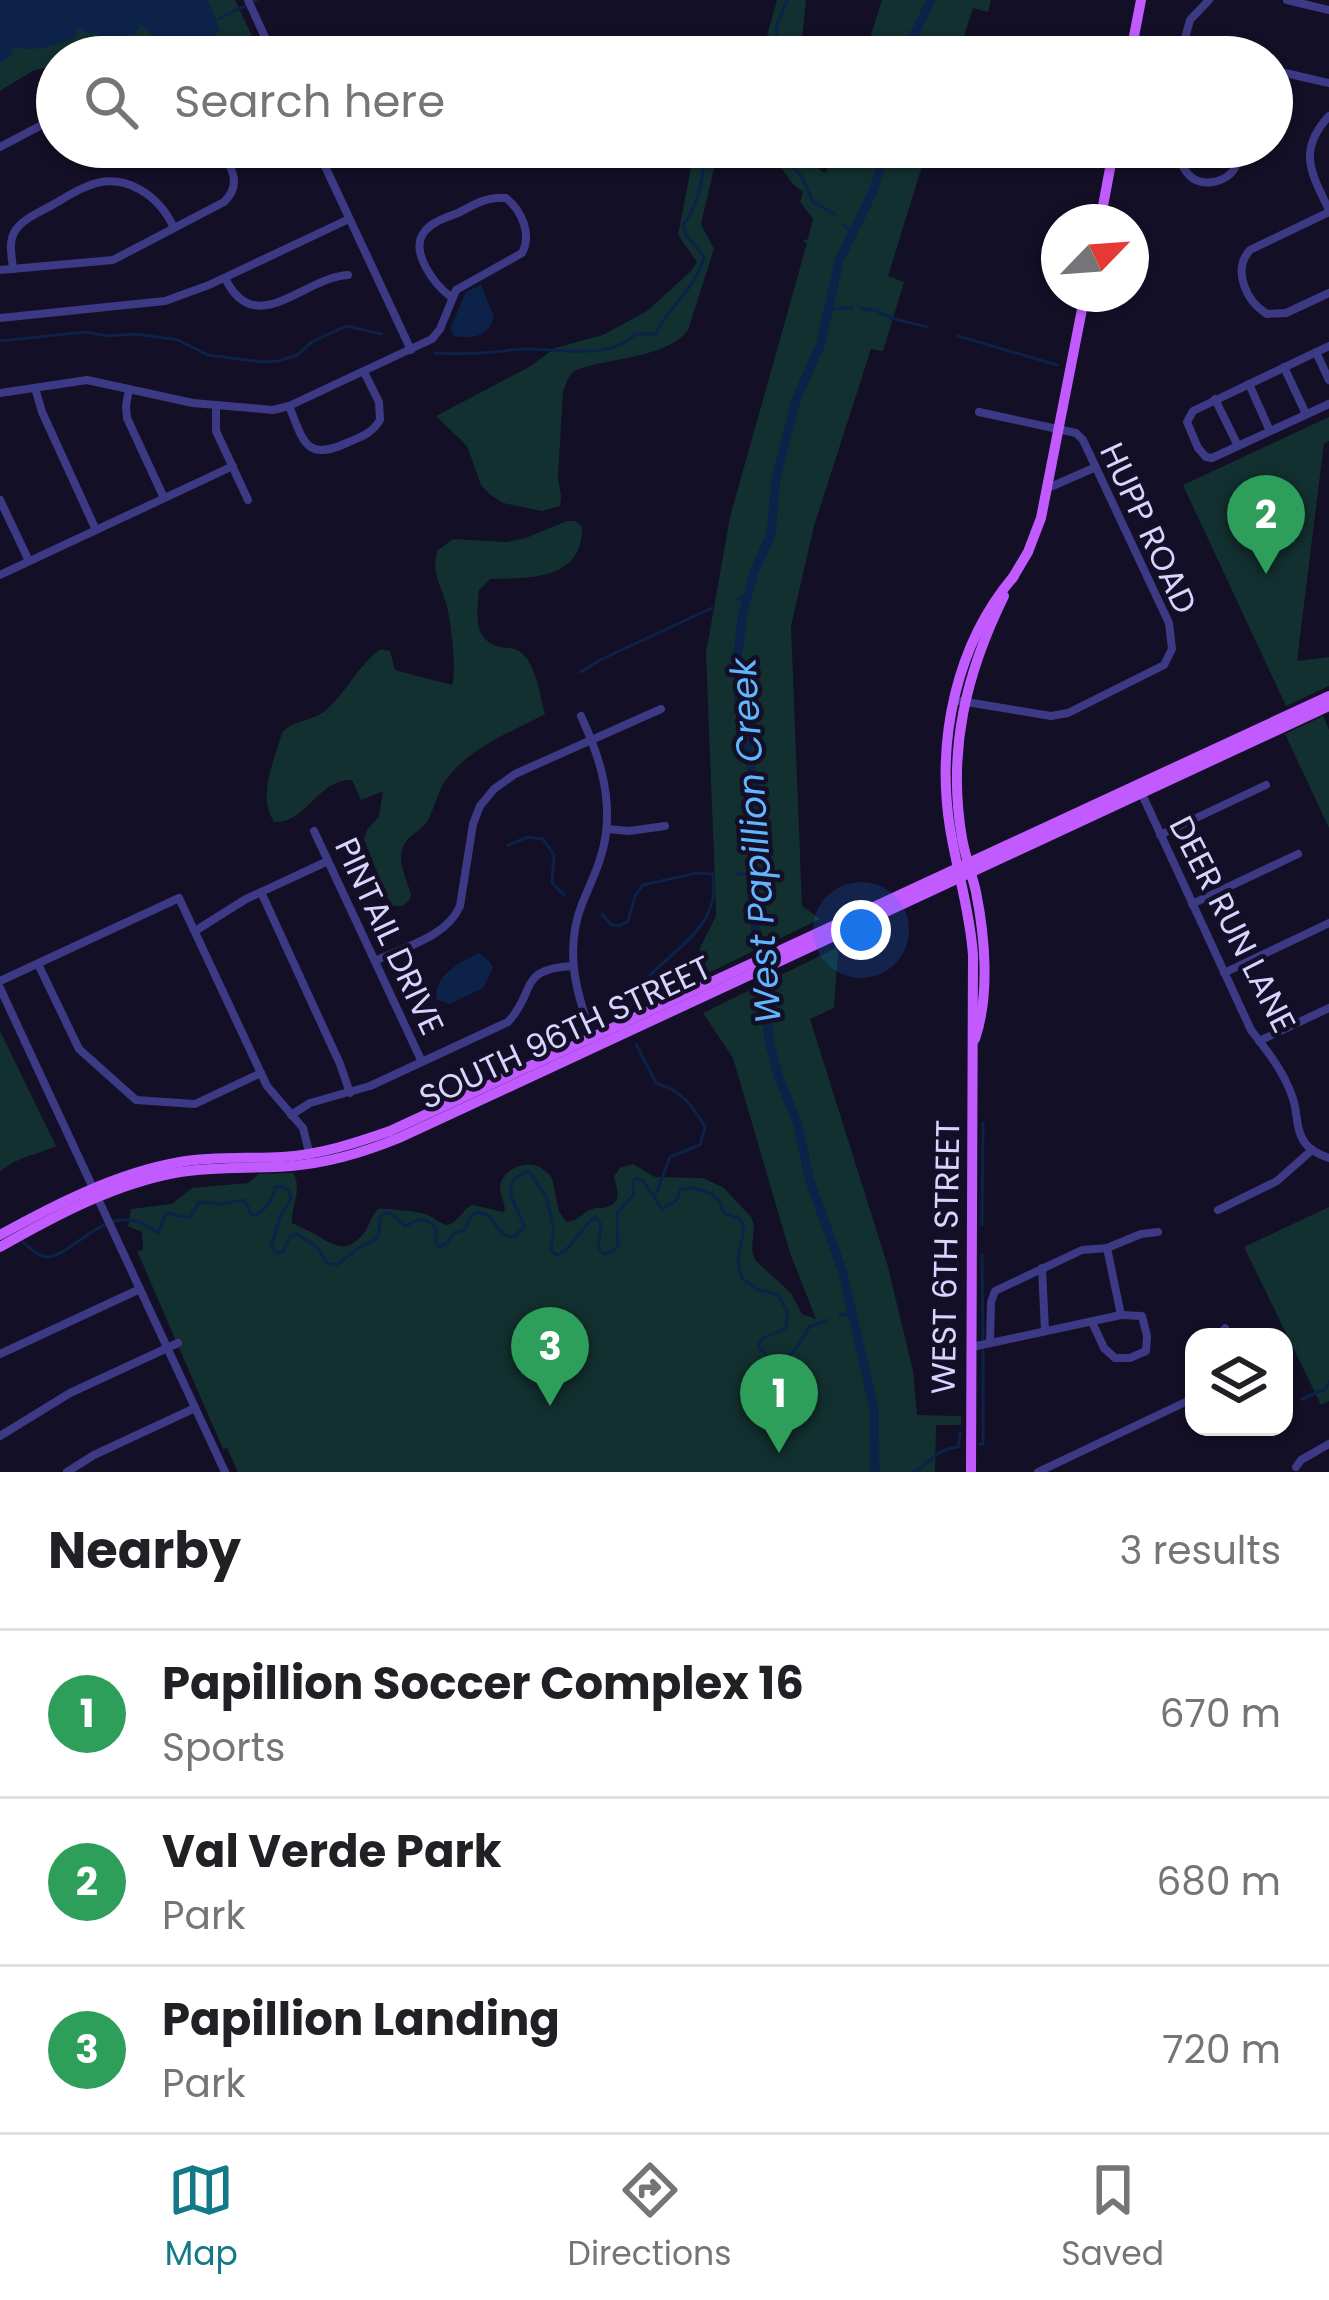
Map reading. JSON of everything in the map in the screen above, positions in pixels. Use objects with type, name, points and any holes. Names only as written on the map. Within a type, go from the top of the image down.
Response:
[{"type":"main road","points":[[1134,36],[1141,0]]},
{"type":"main road","points":[[1103,204],[1110,168]]},
{"type":"main road","name":"WEST 6TH STREET","points":[[971,1472],[974,1042],[983,957],[978,907],[965,870],[957,791],[959,701],[1035,535],[1081,312]]},
{"type":"main road","name":"SOUTH 96TH STREET","points":[[0,1235],[99,1198],[139,1172],[227,1156],[310,1158],[390,1131],[793,950],[1329,696]]},
{"type":"main road","name":"SOUTH 96TH STREET","points":[[1139,789],[1329,706]]},
{"type":"main road","name":"SOUTH 96TH STREET","points":[[0,1246],[32,1222]]},
{"type":"street","points":[[248,0],[264,36]]},
{"type":"street","points":[[1186,36],[1190,20],[1209,0]]},
{"type":"street","points":[[1287,0],[1329,10]]},
{"type":"street","points":[[1293,75],[1329,83]]},
{"type":"street","points":[[1329,116],[1315,134],[1309,157],[1329,211],[1245,254],[1240,271],[1258,309],[1273,315],[1329,293]]},
{"type":"street","points":[[0,147],[36,128]]},
{"type":"street","points":[[0,270],[113,260],[224,202],[232,195],[235,178],[230,168]]},
{"type":"street","points":[[326,168],[410,350]]},
{"type":"street","points":[[1186,168],[1191,177],[1206,183],[1234,168]]},
{"type":"street","points":[[14,269],[11,245],[18,226],[101,182],[140,189],[159,203],[173,228]]},
{"type":"street","points":[[0,393],[88,380],[216,405],[260,410],[289,406],[432,339],[463,284],[518,256],[527,244],[527,232],[506,198],[487,199],[431,225],[422,236],[420,251],[432,276],[452,297]]},
{"type":"street","points":[[0,318],[165,301],[349,219]]},
{"type":"street","points":[[225,278],[236,296],[260,306],[336,275],[349,275]]},
{"type":"street","points":[[1329,346],[1215,399],[1187,418],[1198,448],[1209,458],[1329,404]]},
{"type":"street","points":[[1316,352],[1329,380]]},
{"type":"street","points":[[1284,367],[1306,415]]},
{"type":"street","points":[[289,406],[303,441],[315,451],[351,442],[375,429],[380,419],[379,402],[364,372]]},
{"type":"street","points":[[1249,384],[1270,431]]},
{"type":"street","points":[[35,388],[96,530]]},
{"type":"street","points":[[129,389],[127,418],[164,497]]},
{"type":"street","points":[[1215,399],[1238,446]]},
{"type":"street","points":[[216,405],[216,430],[248,500]]},
{"type":"street","points":[[980,412],[1060,429]]},
{"type":"street","name":"HUPP ROAD","points":[[959,701],[1051,716],[1068,712],[1159,670],[1172,650],[1169,623],[1097,466],[1076,433],[1060,429]]},
{"type":"street","points":[[0,574],[232,466]]},
{"type":"street","points":[[1048,488],[1097,466]]},
{"type":"street","points":[[0,500],[29,561]]},
{"type":"street","points":[[375,961],[454,919],[476,815],[494,789],[515,774],[661,709]]},
{"type":"street","points":[[580,716],[603,773],[607,801],[607,829],[597,872],[576,924],[573,966],[578,1000],[595,1041]]},
{"type":"street","points":[[1160,835],[1266,785]]},
{"type":"street","name":"DEER RUN LANE","points":[[1139,789],[1224,973],[1259,1041],[1283,1075],[1294,1098],[1301,1135],[1312,1150]]},
{"type":"street","points":[[607,829],[665,826]]},
{"type":"street","name":"PINTAIL DRIVE","points":[[314,831],[422,1062]]},
{"type":"street","points":[[1192,904],[1298,854]]},
{"type":"street","points":[[195,932],[261,892],[328,861]]},
{"type":"street","points":[[261,892],[350,1093]]},
{"type":"street","points":[[225,1472],[0,985],[179,898],[272,1094],[303,1128],[310,1158]]},
{"type":"street","points":[[1224,973],[1329,923]]},
{"type":"street","points":[[38,964],[79,1049],[136,1100],[195,1104],[261,1073]]},
{"type":"street","points":[[291,1115],[508,1022],[537,974],[573,966]]},
{"type":"street","points":[[1259,1041],[1329,1008]]},
{"type":"street","points":[[1218,1210],[1277,1181],[1312,1150],[1329,1158]]},
{"type":"street","points":[[990,1343],[992,1294],[1010,1282],[1082,1250],[1107,1248],[1158,1232]]},
{"type":"street","points":[[1107,1248],[1120,1315]]},
{"type":"street","points":[[1042,1268],[1045,1331]]},
{"type":"street","points":[[0,1354],[140,1289]]},
{"type":"street","points":[[970,1347],[1120,1315],[1142,1316],[1149,1347],[1130,1358],[1115,1358],[1104,1348],[1092,1322]]},
{"type":"street","points":[[0,1436],[56,1400],[178,1343]]},
{"type":"street","points":[[1038,1472],[1185,1402]]},
{"type":"street","points":[[67,1472],[195,1408]]},
{"type":"street","points":[[1294,1468],[1329,1444]]},
{"type":"green space","points":[[0,0],[235,0],[252,36],[36,36],[36,70],[0,91]]},
{"type":"green space","points":[[777,0],[806,0],[802,36],[767,36]]},
{"type":"green space","points":[[882,0],[991,0],[988,12],[973,8],[964,36],[871,36]]},
{"type":"green space","points":[[691,168],[714,168],[701,224],[714,249],[688,330],[666,347],[588,366],[569,377],[563,391],[560,506],[542,511],[503,503],[489,494],[467,446],[436,416],[555,348],[603,335],[647,311],[697,262],[678,235]]},
{"type":"green space","points":[[781,168],[819,168],[826,173],[828,168],[921,168],[888,276],[904,282],[883,351],[871,349],[814,526],[791,626],[802,906],[820,919],[704,975],[700,948],[716,916],[706,653],[730,517],[807,243],[802,241],[808,239],[813,219],[800,202],[803,192]]},
{"type":"green space","points":[[1329,417],[1297,661],[1329,657],[1329,686],[1286,706],[1183,485]]},
{"type":"green space","points":[[567,521],[582,527],[580,545],[563,567],[536,576],[490,579],[479,590],[481,632],[491,643],[525,656],[545,714],[489,743],[443,784],[426,823],[401,852],[410,899],[403,906],[393,906],[364,839],[379,816],[383,791],[361,800],[352,780],[340,781],[295,816],[274,822],[267,790],[282,733],[326,710],[381,649],[390,651],[395,670],[452,685],[453,647],[436,573],[438,550],[453,539],[507,542],[526,538]]},
{"type":"green space","points":[[1323,716],[1329,730],[1329,828],[1285,734]]},
{"type":"green space","points":[[836,948],[834,1008],[810,1019],[888,1267],[913,1371],[917,1415],[961,1416],[961,1425],[936,1425],[935,1472],[238,1472],[227,1448],[223,1449],[137,1251],[143,1250],[142,1232],[128,1226],[131,1209],[172,1204],[192,1188],[248,1183],[259,1174],[293,1173],[297,1191],[292,1223],[343,1246],[363,1234],[378,1209],[424,1214],[446,1225],[473,1205],[503,1212],[501,1182],[523,1165],[537,1166],[552,1178],[559,1211],[566,1222],[571,1221],[614,1203],[618,1196],[614,1176],[633,1164],[655,1177],[703,1178],[724,1188],[751,1217],[756,1261],[791,1293],[802,1314],[816,1319],[790,1253],[733,1058],[703,1013]]},
{"type":"green space","points":[[0,1031],[56,1146],[0,1172]]},
{"type":"green space","points":[[1329,1207],[1329,1401],[1321,1405],[1293,1348],[1293,1328],[1283,1328],[1244,1247]]},
{"type":"water","points":[[0,0],[208,0],[220,31],[211,36],[152,36],[142,25],[135,34],[113,36],[78,28],[75,36],[36,36],[36,49],[14,47],[11,56],[0,63]]},
{"type":"water","points":[[481,285],[494,317],[488,329],[479,335],[454,336],[450,329],[466,292]]},
{"type":"water","points":[[479,953],[493,968],[483,988],[450,1004],[437,1000],[443,977]]},
{"type":"waterway","points":[[218,19],[257,0]]},
{"type":"waterway","points":[[777,36],[787,0]]},
{"type":"waterway","name":"West Papillion Creek","points":[[913,36],[931,0]]},
{"type":"waterway","points":[[435,353],[601,350],[636,334],[656,334],[701,267],[704,256],[683,225],[700,189],[703,168]]},
{"type":"waterway","points":[[793,168],[813,202],[835,214]]},
{"type":"waterway","name":"West Papillion Creek","points":[[875,1472],[874,1409],[843,1273],[770,1044],[751,874],[761,823],[738,693],[738,653],[754,572],[771,534],[776,478],[796,400],[821,343],[839,261],[880,168]]},
{"type":"waterway","points":[[844,225],[852,233]]},
{"type":"waterway","points":[[828,309],[852,308]]},
{"type":"waterway","points":[[862,309],[927,327]]},
{"type":"waterway","points":[[0,341],[85,332],[136,334],[178,340],[208,355],[261,362],[297,355],[346,326],[382,334]]},
{"type":"waterway","points":[[958,336],[1057,365]]},
{"type":"waterway","points":[[736,599],[746,596]]},
{"type":"waterway","points":[[581,672],[712,608]]},
{"type":"waterway","points":[[508,845],[528,837],[543,839],[554,855],[552,883],[564,895]]},
{"type":"waterway","points":[[602,914],[619,926],[628,921],[643,885],[713,874],[713,900],[705,919],[646,979],[629,1008]]},
{"type":"waterway","points":[[737,874],[751,874]]},
{"type":"waterway","points":[[636,1044],[656,1083],[685,1100],[705,1127],[700,1145],[670,1157],[656,1194]]},
{"type":"waterway","points":[[982,1225],[983,1123]]},
{"type":"waterway","points":[[23,1242],[47,1257],[115,1221],[135,1221],[158,1233],[166,1213],[190,1218],[199,1202],[244,1200],[256,1215],[269,1204],[276,1187],[282,1186],[291,1199],[271,1247],[283,1252],[290,1237],[297,1234],[318,1248],[327,1263],[336,1265],[377,1238],[383,1214],[391,1213],[405,1226],[428,1221],[437,1229],[439,1247],[464,1230],[479,1212],[489,1216],[503,1235],[514,1237],[524,1227],[511,1188],[513,1181],[529,1171],[547,1198],[553,1253],[564,1251],[596,1217],[601,1225],[598,1247],[603,1254],[618,1246],[617,1213],[634,1194],[636,1178],[662,1209],[676,1201],[681,1189],[695,1188],[711,1194],[724,1213],[740,1219],[744,1228],[738,1259],[743,1279],[758,1290],[777,1294],[788,1312],[786,1328],[759,1343],[771,1361],[791,1354],[809,1327],[827,1320]]},
{"type":"waterway","points":[[982,1255],[983,1339]]},
{"type":"waterway","points":[[839,1315],[851,1314]]},
{"type":"waterway","points":[[980,1444],[983,1351]]},
{"type":"waterway","points":[[1302,1399],[1325,1389],[1329,1382]]},
{"type":"waterway","points":[[913,1472],[943,1451],[958,1447],[960,1433]]},
{"type":"place","name":"Val Verde Park","points":[[1266,574]]},
{"type":"place","name":"Papillion Landing","points":[[550,1406]]},
{"type":"place","name":"Papillion Soccer Complex 16","points":[[779,1453]]}]
